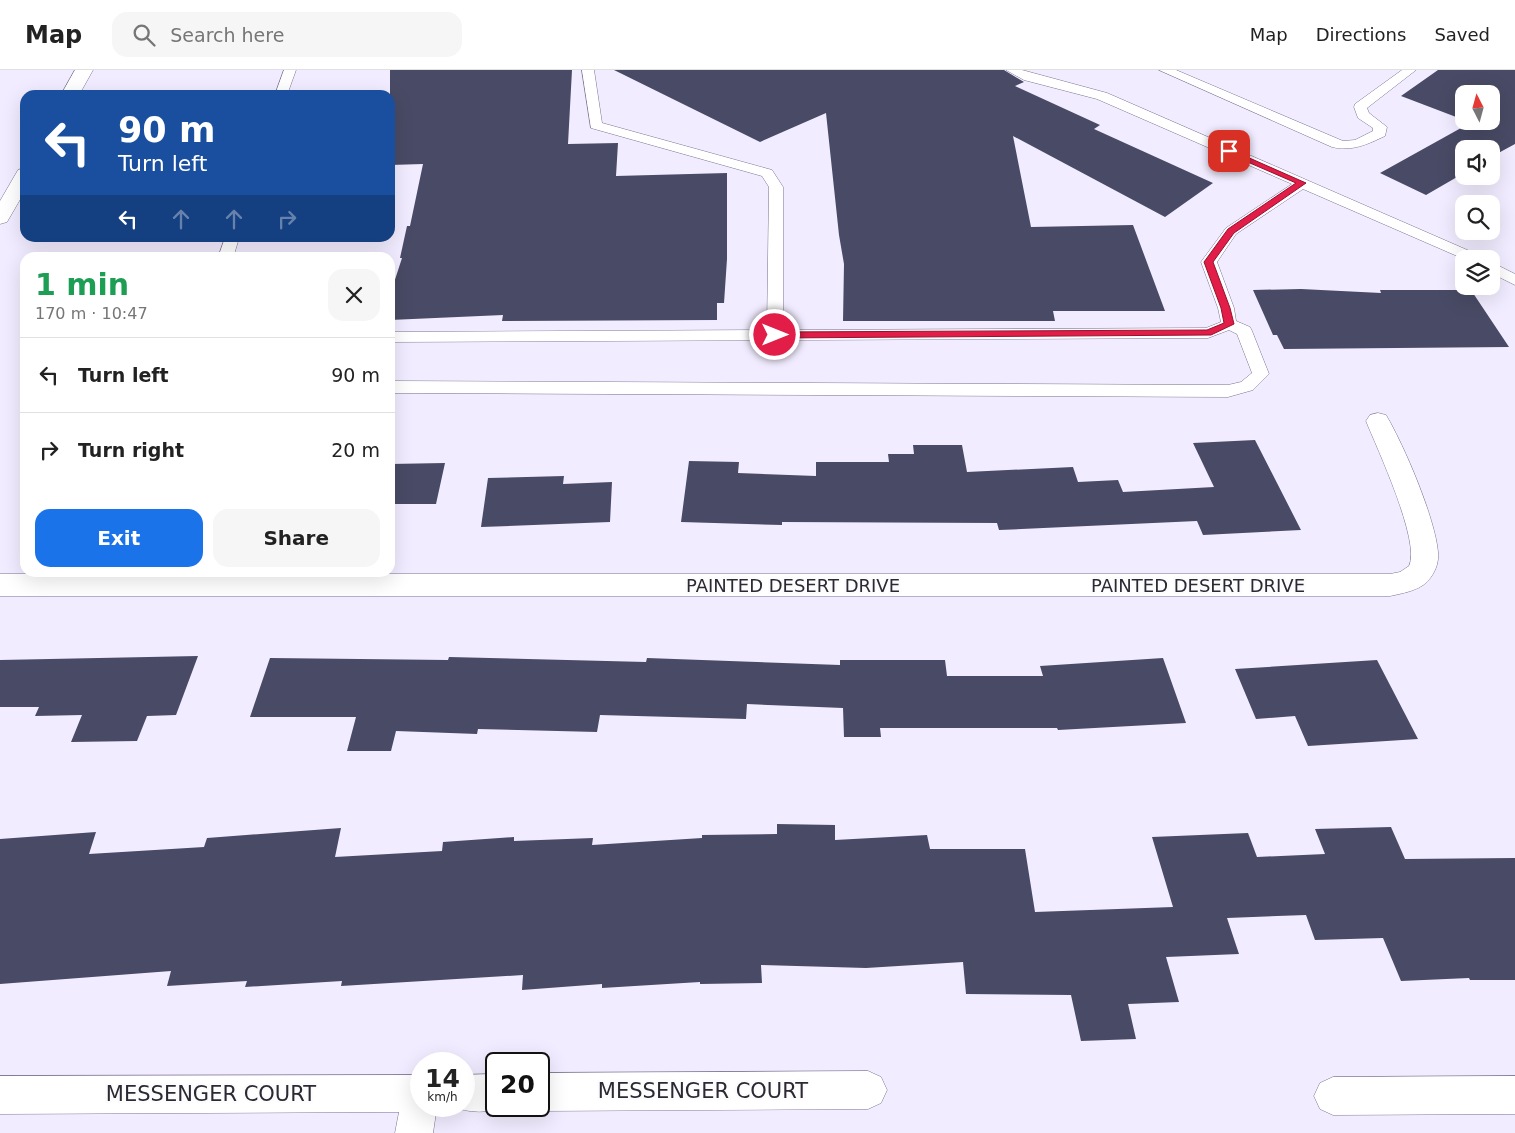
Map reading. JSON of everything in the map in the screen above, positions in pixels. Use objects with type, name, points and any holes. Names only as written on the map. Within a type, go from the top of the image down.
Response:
[{"type":"street","points":[[73,90],[84,70]]},
{"type":"street","points":[[0,218],[20,183]]},
{"type":"street","name":"PAINTED DESERT DRIVE","points":[[0,585],[1390,586],[1414,578],[1424,568],[1427,557],[1409,499],[1378,421]]},
{"type":"street","name":"MESSENGER COURT","points":[[550,1092],[868,1090]]},
{"type":"street","name":"MESSENGER COURT","points":[[0,1095],[410,1093]]},
{"type":"street","points":[[1333,1096],[1515,1095]]},
{"type":"street","points":[[414,1133],[417,1117]]},
{"type":"lane","points":[[283,90],[290,70]]},
{"type":"lane","points":[[588,70],[596,125],[767,173],[776,187],[775,335]]},
{"type":"lane","points":[[1012,70],[1028,77],[1102,96],[1455,250]]},
{"type":"lane","points":[[1165,70],[1336,144],[1348,146],[1357,145],[1380,133],[1380,127],[1363,115],[1360,107],[1410,70]]},
{"type":"lane","points":[[1229,324],[1226,308],[1209,262],[1231,231],[1302,183]]},
{"type":"lane","points":[[1500,271],[1515,280]]},
{"type":"lane","points":[[395,337],[1208,333],[1229,324],[1244,331],[1261,374],[1247,386],[1228,391],[395,388]]},
{"type":"building","points":[[390,70],[572,70],[568,144],[618,143],[616,176],[727,173],[727,259],[724,303],[717,303],[717,320],[502,321],[503,315],[395,320],[395,280],[402,258],[400,258],[407,226],[410,226],[423,164],[395,165],[395,90],[390,90]]},
{"type":"building","points":[[614,70],[1004,70],[1024,82],[1015,86],[1100,125],[1094,129],[1213,183],[1165,217],[1013,136],[1031,227],[1133,225],[1165,311],[1053,311],[1055,321],[843,321],[844,264],[839,235],[826,113],[760,142]]},
{"type":"building","points":[[1438,70],[1515,70],[1515,144],[1500,152],[1500,140],[1455,140],[1455,178],[1426,195],[1380,173],[1457,130],[1500,130],[1500,85],[1455,85],[1455,117],[1401,96]]},
{"type":"building","points":[[1301,289],[1381,293],[1380,290],[1455,290],[1455,295],[1474,295],[1509,347],[1284,349],[1277,335],[1273,335],[1253,290]]},
{"type":"building","points":[[1255,440],[1301,530],[1203,535],[1197,521],[999,530],[997,523],[782,522],[782,525],[681,522],[689,461],[739,462],[738,473],[816,476],[816,462],[889,462],[888,454],[914,454],[913,445],[962,445],[967,472],[1073,467],[1078,482],[1118,480],[1123,492],[1214,487],[1193,443]]},
{"type":"building","points":[[445,463],[436,504],[395,504],[395,464]]},
{"type":"building","points":[[564,476],[563,484],[612,482],[610,522],[481,527],[488,478]]},
{"type":"building","points":[[198,656],[176,715],[147,716],[137,741],[71,742],[82,715],[35,716],[39,707],[0,707],[0,660]]},
{"type":"building","points":[[449,657],[646,662],[647,658],[840,665],[840,660],[945,660],[947,676],[1043,676],[1040,666],[1163,658],[1186,723],[1058,730],[1057,728],[880,728],[881,737],[844,737],[843,708],[747,704],[746,719],[600,715],[597,732],[478,729],[477,734],[396,731],[391,751],[347,751],[356,717],[250,717],[270,658],[448,660]]},
{"type":"building","points":[[1377,660],[1418,739],[1308,746],[1295,716],[1256,719],[1235,669]]},
{"type":"building","points":[[777,824],[835,825],[835,840],[927,835],[930,849],[1025,849],[1035,912],[1173,907],[1152,837],[1248,833],[1257,857],[1325,854],[1315,829],[1391,827],[1405,859],[1515,858],[1515,980],[1470,980],[1469,978],[1401,981],[1383,938],[1315,940],[1306,915],[1227,918],[1239,954],[1166,957],[1179,1002],[1128,1004],[1136,1039],[1081,1041],[1071,995],[966,994],[963,962],[866,968],[761,965],[762,983],[700,984],[700,982],[602,988],[602,984],[522,990],[523,975],[341,986],[342,981],[245,987],[247,981],[167,986],[171,971],[0,984],[0,839],[96,832],[89,854],[204,847],[207,838],[341,828],[335,857],[442,851],[443,842],[514,837],[514,841],[593,838],[592,845],[702,838],[702,835],[777,834]]},
{"type":"route","points":[[775,335],[1208,333],[1229,324],[1226,308],[1209,262],[1231,231],[1302,183],[1229,151]]}]
